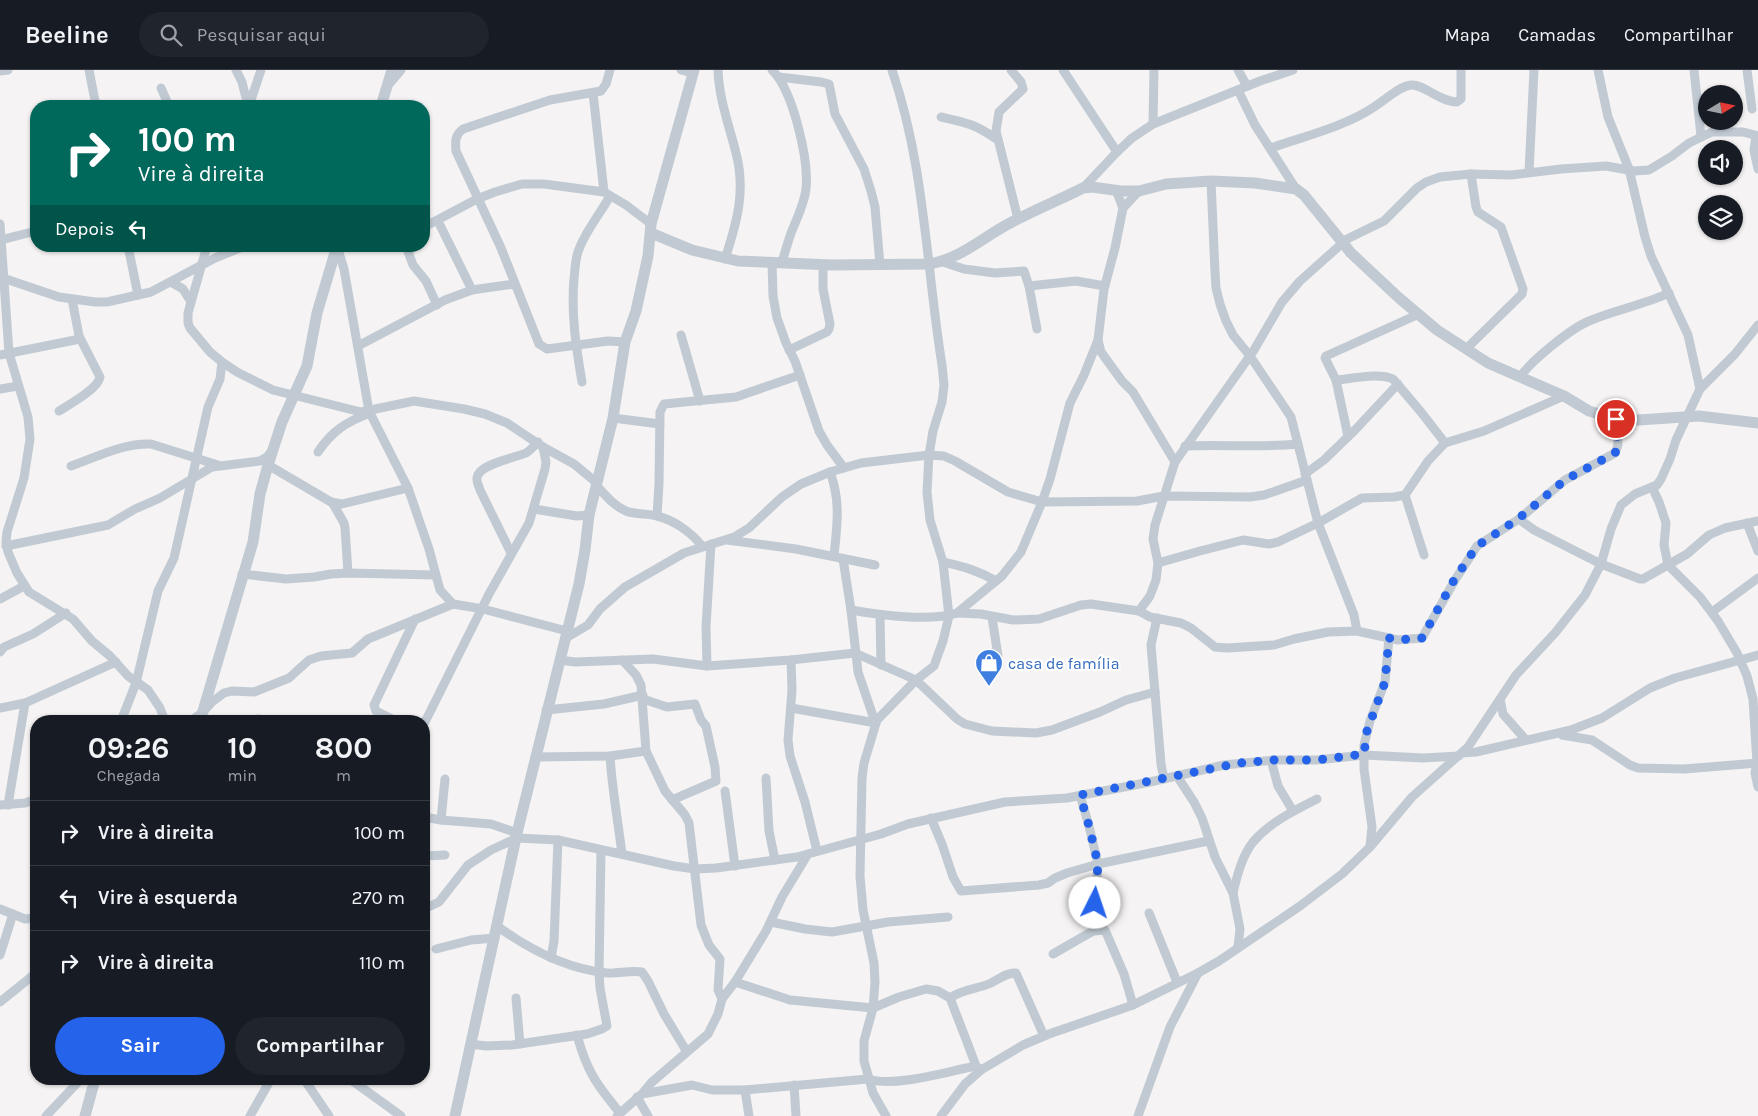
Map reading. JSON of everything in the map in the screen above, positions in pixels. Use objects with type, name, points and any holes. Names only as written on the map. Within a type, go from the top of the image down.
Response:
[{"type":"street","points":[[0,71],[8,70]]},
{"type":"street","points":[[89,70],[95,100]]},
{"type":"street","points":[[236,70],[247,100]]},
{"type":"street","points":[[251,100],[261,70]]},
{"type":"street","points":[[383,100],[392,70]]},
{"type":"street","points":[[389,84],[401,70]]},
{"type":"street","points":[[610,70],[606,84],[601,91],[550,100],[463,129],[458,134],[455,144],[456,151],[477,199],[501,248],[537,341],[542,347],[547,349],[608,341],[625,342]]},
{"type":"street","points":[[455,1116],[535,757],[584,559],[589,515],[613,418],[625,342],[636,311],[645,272],[651,228],[694,71],[681,70]]},
{"type":"street","points":[[718,70],[722,104],[736,153],[740,203],[738,219],[725,259]]},
{"type":"street","points":[[772,70],[780,77],[786,90],[802,143],[806,175],[803,203],[777,262],[773,296],[777,318],[800,375],[819,431],[844,468]]},
{"type":"street","points":[[886,1116],[868,1080],[863,1053],[866,1029],[873,1008],[875,982],[860,876],[862,778],[864,764],[876,723],[916,680],[934,666],[953,614],[943,562],[930,520],[927,480],[933,431],[942,402],[944,385],[915,155],[901,97],[892,70]]},
{"type":"street","points":[[1010,70],[1021,82],[1023,89],[998,112],[996,131],[1018,219]]},
{"type":"street","points":[[1063,70],[1117,152]]},
{"type":"street","points":[[1238,70],[1247,86]]},
{"type":"street","points":[[430,224],[477,199],[522,184],[544,184],[607,194],[626,205],[651,228],[692,250],[725,259],[823,265],[929,264],[942,262],[955,257],[1018,219],[1083,188],[1132,138],[1154,124],[1214,98],[1292,70]]},
{"type":"street","points":[[1270,148],[1356,117],[1399,90],[1412,85],[1443,100],[1457,102],[1460,99],[1461,70]]},
{"type":"street","points":[[1529,172],[1534,70]]},
{"type":"street","points":[[1598,70],[1608,116],[1629,169],[1651,256],[1670,293],[1688,335],[1700,389]]},
{"type":"street","points":[[1694,70],[1701,136]]},
{"type":"street","points":[[1747,70],[1752,109]]},
{"type":"street","points":[[1153,72],[1154,124]]},
{"type":"street","points":[[780,77],[829,84],[834,114],[864,169],[871,191],[877,223],[880,265]]},
{"type":"street","points":[[161,88],[166,100]]},
{"type":"street","points":[[1238,90],[1255,125],[1296,189],[1304,195],[1342,243],[1437,330],[1466,349],[1488,363],[1564,396],[1589,411],[1616,419],[1638,420],[1687,416],[1723,418],[1758,423]]},
{"type":"street","points":[[582,382],[575,344],[572,304],[578,252],[607,194],[593,93]]},
{"type":"street","points":[[941,117],[979,127],[998,140]]},
{"type":"street","points":[[1139,611],[1153,590],[1156,580],[1158,563],[1153,539],[1154,525],[1175,462],[1185,446],[1250,356],[1282,302],[1300,281],[1342,243],[1384,221],[1417,188],[1426,182],[1440,177],[1471,174],[1511,175],[1606,166],[1640,172],[1649,170],[1701,136],[1712,132],[1727,131],[1757,136],[1754,150],[1758,169]]},
{"type":"street","points":[[1466,349],[1522,294],[1523,289],[1520,276],[1501,227],[1478,212],[1471,174]]},
{"type":"street","points":[[1083,188],[1139,191],[1166,184],[1211,182],[1255,183],[1296,189]]},
{"type":"street","points":[[1211,182],[1216,288],[1226,321],[1291,417],[1318,523],[1354,615],[1357,631]]},
{"type":"street","points":[[953,614],[996,581],[1013,564],[1021,552],[1042,502],[1070,403],[1098,340],[1105,286],[1115,248],[1122,208],[1116,190]]},
{"type":"street","points":[[1122,208],[1139,191]]},
{"type":"street","points":[[438,221],[472,290]]},
{"type":"street","points":[[0,224],[5,354],[28,417],[30,439],[24,478],[10,516],[4,545],[24,586],[29,592],[73,619],[92,641],[136,683],[153,696],[163,715]]},
{"type":"street","points":[[1,240],[30,233]]},
{"type":"street","points":[[129,252],[138,296]]},
{"type":"street","points":[[205,252],[188,319],[190,328],[200,341],[222,362],[273,390],[361,412],[369,412]]},
{"type":"street","points":[[2,278],[59,297],[107,302],[151,292],[231,252]]},
{"type":"street","points":[[200,715],[213,680],[242,574],[253,542],[260,494],[268,465],[282,422],[307,366],[316,319],[335,252]]},
{"type":"street","points":[[339,252],[344,269],[369,412],[408,488],[429,549],[440,590],[453,604]]},
{"type":"street","points":[[408,252],[413,265],[426,281],[437,305]]},
{"type":"street","points":[[942,262],[964,269],[995,273],[1023,271],[1029,286],[1037,330]]},
{"type":"street","points":[[789,350],[830,329],[823,289],[823,265]]},
{"type":"street","points":[[1029,286],[1076,281],[1105,286]]},
{"type":"street","points":[[171,282],[183,289],[191,302]]},
{"type":"street","points":[[358,346],[437,305],[472,290],[514,284]]},
{"type":"street","points":[[1520,377],[1525,369],[1578,326],[1590,320],[1653,301],[1670,293]]},
{"type":"street","points":[[59,411],[94,388],[100,381],[100,377],[80,339],[72,299]]},
{"type":"street","points":[[1348,436],[1336,380],[1325,358],[1326,356],[1419,314]]},
{"type":"street","points":[[639,1096],[692,1085],[712,1090],[745,1090],[868,1080],[897,1081],[978,1068],[1044,1036],[1133,1005],[1176,982],[1198,973],[1256,936],[1342,874],[1370,847],[1412,797],[1461,754],[1476,736],[1516,675],[1555,633],[1585,595],[1601,564],[1615,515],[1621,505],[1634,494],[1657,485],[1665,472],[1700,389],[1735,354],[1758,325]]},
{"type":"street","points":[[682,335],[700,401]]},
{"type":"street","points":[[5,354],[80,339]]},
{"type":"street","points":[[1098,340],[1101,352],[1122,381],[1133,392],[1175,462]]},
{"type":"street","points":[[123,715],[136,683],[158,591],[174,558],[208,407],[220,379],[222,362]]},
{"type":"street","points":[[656,516],[659,484],[660,412],[664,404],[736,397],[800,375]]},
{"type":"street","points":[[1336,380],[1369,376],[1387,377],[1393,380],[1445,443]]},
{"type":"street","points":[[201,715],[212,702],[224,693],[232,691],[254,692],[289,678],[309,660],[321,656],[352,653],[361,643],[368,639],[453,604],[483,609],[566,635],[588,625],[600,610],[625,587],[684,553],[727,540],[748,528],[782,497],[801,484],[830,472],[861,464],[929,455],[944,456],[955,460],[1008,492],[1042,502],[1137,502],[1164,496],[1250,497],[1264,495],[1306,477],[1398,384]]},
{"type":"street","points":[[0,389],[18,386]]},
{"type":"street","points":[[1158,563],[1243,540],[1262,543],[1278,542],[1318,523],[1362,498],[1405,495],[1428,461],[1445,443],[1484,431],[1564,396]]},
{"type":"street","points":[[318,452],[328,438],[349,422],[369,412],[414,401],[464,409],[507,423],[540,445],[574,464],[597,484],[612,502],[626,511],[656,516],[679,527],[706,545]]},
{"type":"street","points":[[613,418],[660,424]]},
{"type":"street","points":[[851,610],[880,616],[933,617],[953,614],[981,614],[1012,620],[1039,619],[1082,605],[1091,604],[1139,611],[1157,618],[1181,623],[1191,628],[1215,647],[1226,648],[1274,645],[1328,632],[1357,631],[1398,640],[1422,638],[1454,580],[1477,546],[1518,519],[1565,480],[1615,453],[1618,446],[1616,419]]},
{"type":"street","points":[[71,466],[135,444],[151,444],[218,465],[249,464],[260,461],[267,457],[275,447]]},
{"type":"street","points":[[1185,446],[1202,444],[1261,447],[1298,444]]},
{"type":"street","points":[[429,715],[534,510],[545,469],[540,445]]},
{"type":"street","points":[[511,553],[476,479],[478,472],[491,464],[524,454],[540,445]]},
{"type":"street","points":[[4,545],[108,525],[218,465]]},
{"type":"street","points":[[268,465],[332,502],[342,504],[408,488]]},
{"type":"street","points":[[830,472],[838,505],[838,557],[851,610],[855,652],[862,688],[876,723]]},
{"type":"street","points":[[1652,487],[1666,523],[1664,545],[1668,565],[1712,612],[1740,659],[1750,687],[1753,699],[1758,763],[1755,773],[1758,787]]},
{"type":"street","points":[[1405,495],[1424,555]]},
{"type":"street","points":[[332,502],[345,528],[348,573]]},
{"type":"street","points":[[534,510],[577,516],[589,515]]},
{"type":"street","points":[[1518,519],[1534,530],[1601,564],[1640,579],[1695,549],[1709,535],[1725,528],[1758,521]]},
{"type":"street","points":[[1747,523],[1758,551]]},
{"type":"street","points":[[727,540],[796,549],[875,565]]},
{"type":"street","points":[[706,545],[707,666]]},
{"type":"street","points":[[0,558],[11,560]]},
{"type":"street","points":[[943,562],[973,569],[996,581]]},
{"type":"street","points":[[242,574],[292,579],[348,573],[436,575]]},
{"type":"street","points":[[1712,612],[1758,578]]},
{"type":"street","points":[[0,599],[24,586]]},
{"type":"street","points":[[0,652],[4,647],[33,634],[66,613]]},
{"type":"street","points":[[880,616],[881,666]]},
{"type":"street","points":[[992,617],[998,656]]},
{"type":"street","points":[[1157,618],[1151,645],[1161,764],[1164,779]]},
{"type":"street","points":[[384,715],[376,711],[374,704],[415,619]]},
{"type":"street","points":[[1370,847],[1372,827],[1364,770],[1364,754],[1367,731],[1385,682],[1389,638]]},
{"type":"street","points":[[560,660],[575,662],[653,659],[707,666],[791,660],[855,652],[881,666],[916,680],[957,719],[974,727],[1036,733],[1052,730],[1126,700],[1155,692]]},
{"type":"street","points":[[430,818],[491,824],[517,836],[558,840],[674,866],[695,869],[735,866],[812,853],[930,818],[1004,802],[1067,798],[1224,765],[1271,760],[1317,760],[1364,754],[1423,758],[1476,752],[1525,739],[1556,734],[1602,718],[1650,688],[1758,655]]},
{"type":"street","points":[[622,660],[636,675],[641,685],[646,751],[665,791],[685,815],[689,823],[701,925],[709,945],[720,958],[718,990],[722,999]]},
{"type":"street","points":[[577,1036],[584,1060],[593,1079],[619,1114],[652,1082],[708,1034],[718,1014],[722,999],[735,982],[771,922],[782,897],[812,853],[807,810],[790,756],[788,740],[791,708],[791,660]]},
{"type":"street","points":[[0,708],[25,703],[116,662]]},
{"type":"street","points":[[140,665],[145,688]]},
{"type":"street","points":[[546,710],[604,704],[643,697],[667,707],[696,704],[701,720],[706,726],[715,767],[716,781],[672,800]]},
{"type":"street","points":[[1500,699],[1503,714],[1525,739]]},
{"type":"street","points":[[25,703],[4,805],[30,802]]},
{"type":"street","points":[[791,708],[876,723]]},
{"type":"street","points":[[1556,734],[1592,740],[1630,765],[1638,768],[1684,769],[1758,763]]},
{"type":"street","points":[[535,757],[610,756],[646,751]]},
{"type":"street","points":[[610,756],[614,802],[618,817],[622,854]]},
{"type":"street","points":[[1271,760],[1278,786],[1293,811]]},
{"type":"street","points":[[1177,776],[1202,818],[1208,841],[1233,893],[1240,929],[1238,947]]},
{"type":"street","points":[[766,778],[769,831],[775,860]]},
{"type":"street","points":[[441,820],[445,779]]},
{"type":"street","points":[[725,791],[735,866]]},
{"type":"street","points":[[1080,795],[1098,864],[1093,931]]},
{"type":"street","points":[[1233,893],[1238,873],[1252,844],[1258,837],[1293,811],[1317,799]]},
{"type":"street","points":[[930,818],[942,844],[953,877],[961,891],[1040,885],[1067,873],[1098,864],[1208,841]]},
{"type":"street","points":[[430,906],[439,902],[468,866],[491,850],[517,836]]},
{"type":"street","points":[[551,958],[554,941],[558,840]]},
{"type":"street","points":[[470,1044],[498,1046],[520,1044],[537,1040],[577,1036],[597,1031],[607,1026],[599,972],[600,850]]},
{"type":"street","points":[[430,856],[446,855]]},
{"type":"street","points":[[1222,873],[1238,873]]},
{"type":"street","points":[[0,909],[25,919],[30,919]]},
{"type":"street","points":[[0,955],[13,914]]},
{"type":"street","points":[[1149,914],[1176,982]]},
{"type":"street","points":[[771,922],[832,932],[866,925],[948,916]]},
{"type":"street","points":[[1053,954],[1093,931],[1102,929],[1107,932],[1124,974],[1133,1005]]},
{"type":"street","points":[[1240,929],[1256,936]]},
{"type":"street","points":[[436,949],[496,932],[551,958],[580,968],[614,974],[642,972],[687,1052]]},
{"type":"street","points":[[950,998],[1015,973],[1019,977],[1044,1036]]},
{"type":"street","points":[[1138,1116],[1170,1027],[1198,973]]},
{"type":"street","points":[[0,1002],[30,978]]},
{"type":"street","points":[[735,982],[790,1000],[873,1008],[899,997],[926,989],[938,991],[950,998],[978,1068]]},
{"type":"street","points":[[516,998],[520,1044]]},
{"type":"street","points":[[942,1116],[978,1068]]},
{"type":"street","points":[[46,1116],[76,1085]]},
{"type":"street","points":[[87,1115],[94,1085]]},
{"type":"street","points":[[250,1116],[268,1085]]},
{"type":"street","points":[[308,1085],[329,1116]]},
{"type":"street","points":[[358,1085],[401,1116]]},
{"type":"street","points":[[794,1085],[796,1116]]},
{"type":"street","points":[[745,1090],[749,1116]]},
{"type":"street","points":[[639,1096],[648,1116]]},
{"type":"place","name":"casa de família","points":[[989,687]]},
{"type":"route","points":[[1095,903],[1098,864],[1080,795],[1150,782],[1224,765],[1274,760],[1317,760],[1364,754],[1367,731],[1385,682],[1389,638],[1398,640],[1422,638],[1454,580],[1477,546],[1518,519],[1565,480],[1615,453],[1618,446],[1616,419]]}]
